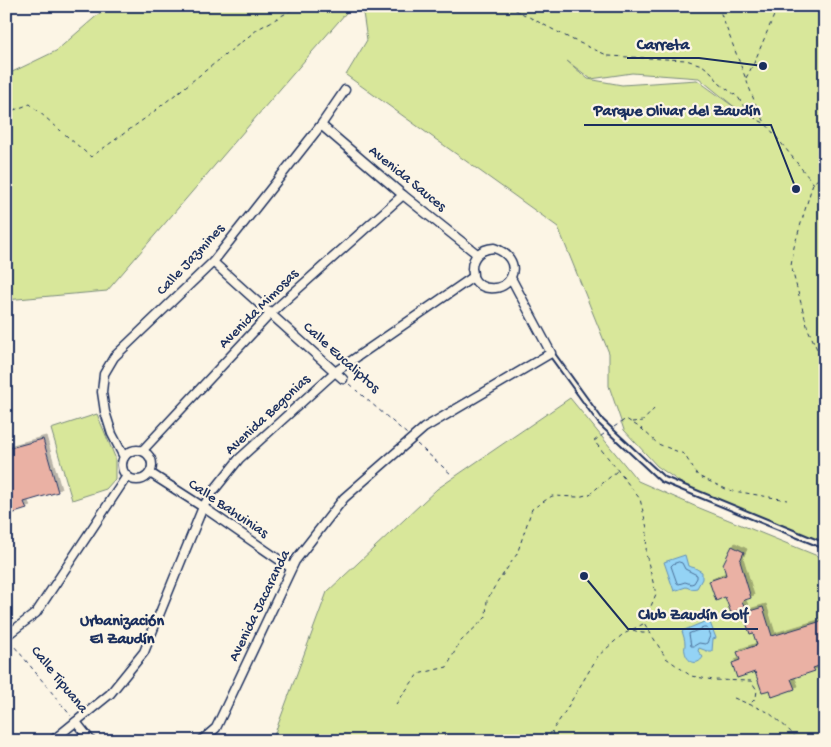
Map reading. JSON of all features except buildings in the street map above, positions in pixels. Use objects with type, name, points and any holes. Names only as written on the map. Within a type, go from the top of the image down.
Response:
[{"type":"street","name":"Calle Jazmines","points":[[124,457],[112,434],[105,412],[102,392],[104,374],[114,357],[213,262],[321,125],[345,90]]},
{"type":"street","name":"Avenida Sauces","points":[[321,125],[403,195],[478,254]]},
{"type":"street","name":"Avenida Mimosas","points":[[142,451],[270,313],[403,195]]},
{"type":"street","points":[[494,248],[507,254],[513,271],[511,278],[502,287],[495,289],[478,284],[473,277],[472,264],[478,254],[487,249],[494,248]]},
{"type":"street","name":"Calle Eucaliptos","points":[[213,262],[343,379]]},
{"type":"street","name":"Avenida Begonias","points":[[52,741],[110,694],[144,652],[203,507],[239,459],[335,372],[473,277]]},
{"type":"street","points":[[511,278],[551,353]]},
{"type":"street","name":"Avenida Jacaranda","points":[[201,741],[216,728],[295,561],[344,498],[424,428],[551,353]]},
{"type":"street","points":[[132,451],[142,451],[148,455],[152,464],[150,472],[139,480],[127,476],[122,467],[124,457],[132,451]]},
{"type":"street","name":"Calle Bahuinias","points":[[150,472],[291,568]]},
{"type":"street","points":[[6,636],[36,613],[127,476]]},
{"type":"street","name":"Calle Tipuana","points":[[76,722],[91,741]]},
{"type":"lane","points":[[551,353],[601,422],[662,479],[825,546]]},
{"type":"path","points":[[6,113],[30,104],[91,157],[146,117],[258,29],[299,6]]},
{"type":"path","points":[[508,6],[573,40],[609,56],[686,60],[702,64],[720,84],[738,97],[746,110],[756,119],[766,124]]},
{"type":"path","points":[[718,6],[757,108],[766,124],[814,183],[825,186]]},
{"type":"path","points":[[746,78],[778,6]]},
{"type":"path","points":[[825,174],[814,183],[794,247],[792,266],[808,329],[825,367]]},
{"type":"path","name":"Calle Eucaliptos","points":[[343,379],[451,474]]},
{"type":"path","points":[[631,422],[643,421],[655,408]]},
{"type":"path","points":[[545,741],[598,656],[622,635],[644,623],[656,594],[646,554],[647,528],[640,499],[594,441],[626,419],[642,429],[658,444],[684,454],[698,476],[728,490],[786,500]]},
{"type":"path","points":[[396,704],[418,674],[447,667],[459,643],[486,618],[487,600],[517,554],[532,509],[552,496],[578,497],[590,494],[618,470]]},
{"type":"path","points":[[644,623],[666,658],[691,676],[713,680],[751,681],[756,690],[756,698],[750,704]]},
{"type":"path","points":[[632,630],[650,633]]},
{"type":"path","name":"Calle Tipuana","points":[[6,636],[76,722]]},
{"type":"path","points":[[734,698],[768,712],[787,728],[798,741]]},
{"type":"path","points":[[552,731],[555,741]]},
{"type":"path","points":[[610,741],[613,736]]},
{"type":"green space","points":[[108,6],[352,6],[107,291],[6,300],[6,75],[56,51]]},
{"type":"green space","points":[[362,6],[825,6],[825,544],[687,487],[657,466],[624,430],[609,386],[609,353],[558,227],[346,75],[367,40]],"holes":[[[567,61],[591,79],[632,73],[699,78],[737,109],[697,80],[622,85],[588,79]]]},
{"type":"green space","points":[[570,398],[638,481],[825,559],[825,741],[272,741],[327,592],[437,489]]},
{"type":"green space","points":[[97,414],[115,457],[115,479],[106,489],[72,500],[51,429]]},
{"type":"water","points":[[685,555],[688,566],[702,572],[702,579],[697,588],[691,589],[686,587],[674,591],[664,562]]},
{"type":"water","points":[[709,620],[716,638],[713,639],[712,651],[699,648],[698,651],[703,657],[698,662],[692,662],[686,655],[682,631]]},
{"type":"place","name":"Carreta","points":[[763,66]]},
{"type":"place","name":"Parque Olivar del Zaudín","points":[[796,189]]},
{"type":"place","name":"Club Zaudín Golf","points":[[584,576]]},
{"type":"district","name":"Urbanización El Zaudín","points":[[122,631]]}]
